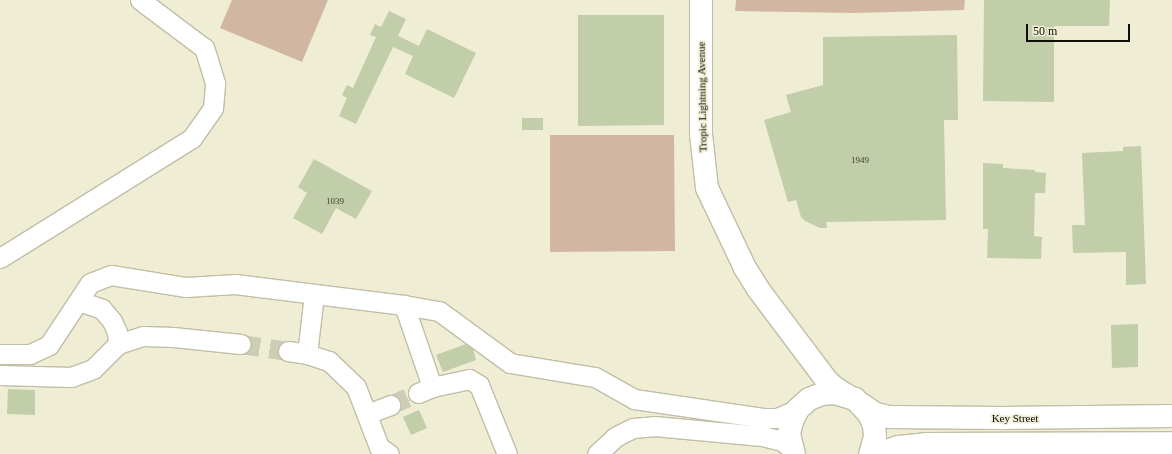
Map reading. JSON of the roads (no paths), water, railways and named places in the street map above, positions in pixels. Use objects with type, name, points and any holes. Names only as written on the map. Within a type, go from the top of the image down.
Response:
[{"type":"main road","name":"Tropic Lightning Avenue","points":[[701,0],[701,134],[707,188],[745,268],[758,289],[810,356],[827,381],[835,388],[855,400]]},
{"type":"main road","points":[[792,451],[789,434],[792,421],[815,387],[815,372],[810,356]]},
{"type":"main road","points":[[804,404],[822,394],[835,393],[855,400],[869,414],[874,425],[875,437],[870,454]]},
{"type":"main road","name":"Key Street","points":[[855,400],[876,414],[890,417],[1000,418],[1172,416]]},
{"type":"main road","points":[[878,454],[898,446],[926,444],[1172,443]]},
{"type":"street","points":[[0,258],[192,138],[213,108],[216,83],[204,48],[140,0]]},
{"type":"street","points":[[0,354],[30,354],[49,345],[90,284],[111,275],[186,286],[235,284],[404,305],[439,311],[510,363],[595,377],[634,399],[765,418],[776,418],[804,404]]},
{"type":"street","points":[[314,294],[298,353],[329,361],[356,387],[380,447],[389,454]]},
{"type":"street","points":[[79,301],[102,309],[112,321],[117,332],[118,344]]},
{"type":"street","points":[[404,305],[425,390],[469,378],[479,385],[507,454]]},
{"type":"street","points":[[0,375],[71,378],[93,369],[118,344],[143,336],[173,337],[241,344]]},
{"type":"street","points":[[367,414],[390,405]]},
{"type":"street","points":[[597,454],[615,437],[633,428],[654,426],[762,436],[782,441],[792,451]]},
{"type":"tunnel","points":[[241,344],[288,351]]},
{"type":"tunnel","points":[[390,405],[418,393]]}]
